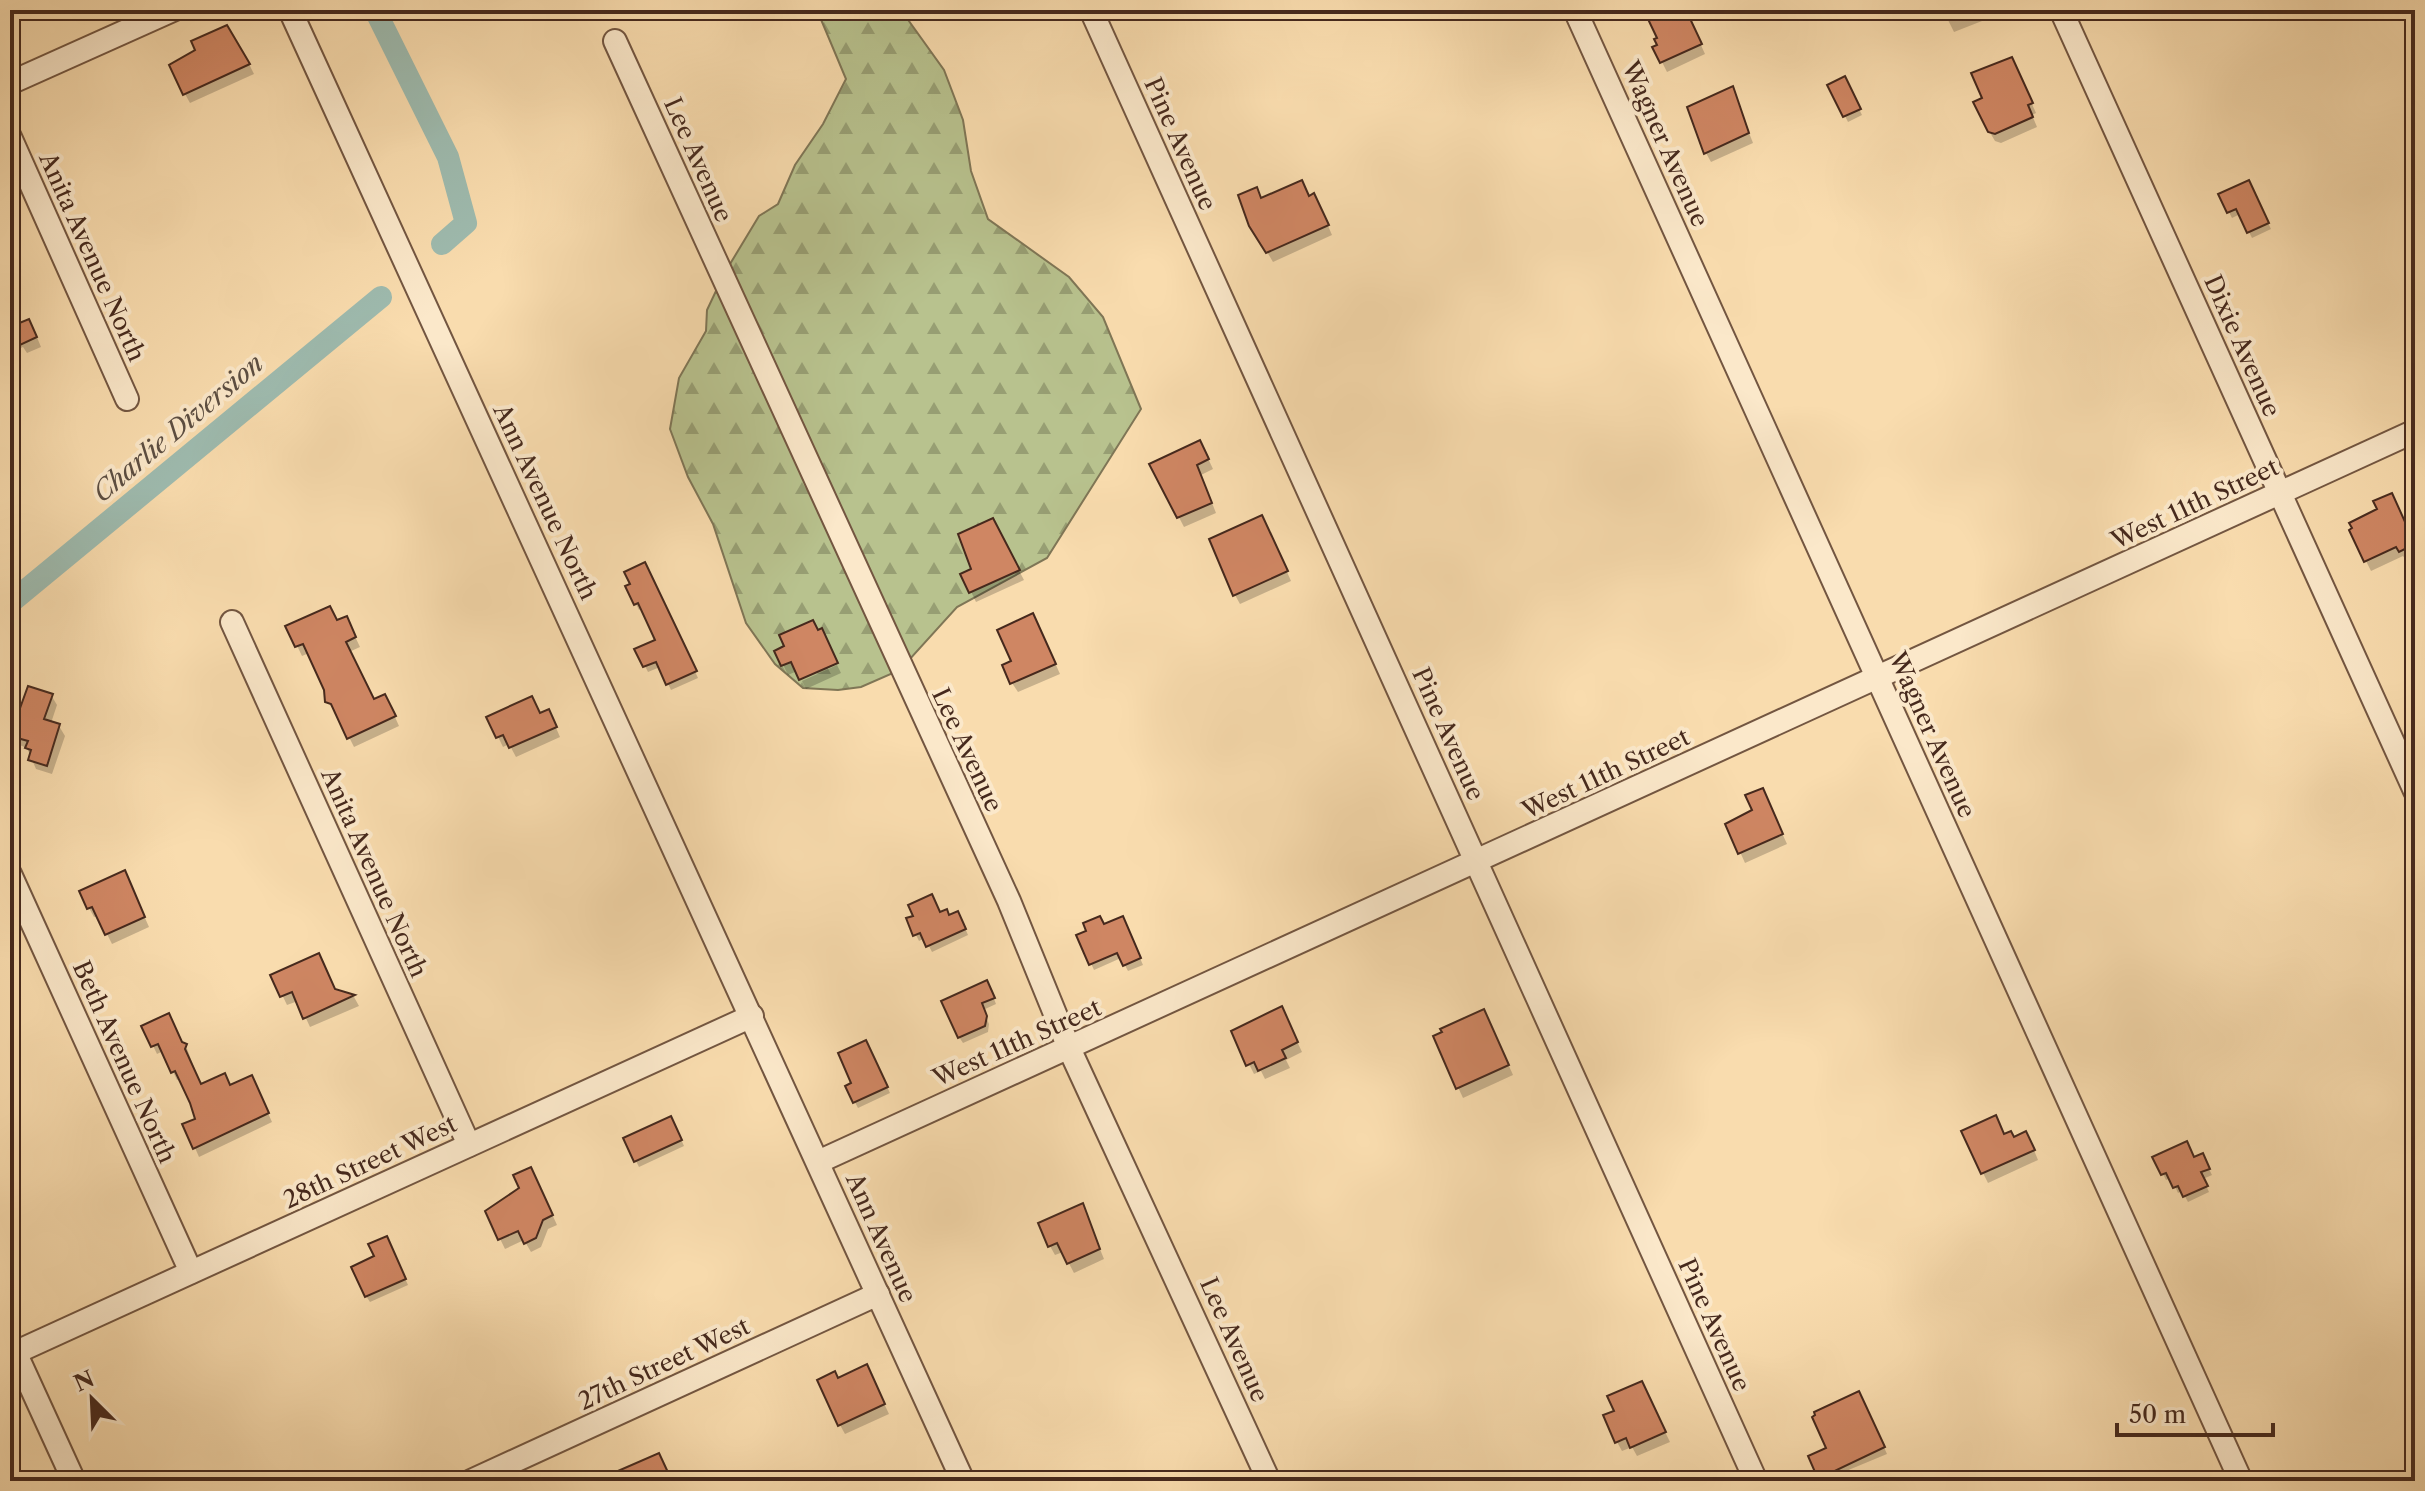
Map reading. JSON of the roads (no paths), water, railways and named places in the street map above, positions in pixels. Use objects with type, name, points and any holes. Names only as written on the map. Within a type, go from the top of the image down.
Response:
[{"type":"street","points":[[10,83],[173,10]]},
{"type":"street","name":"Ann Avenue North","points":[[290,10],[752,1016]]},
{"type":"street","name":"Pine Avenue","points":[[1091,10],[1756,1481]]},
{"type":"street","name":"Wagner Avenue","points":[[1575,10],[2241,1481]]},
{"type":"street","name":"Dixie Avenue","points":[[2061,10],[2415,791]]},
{"type":"street","name":"Lee Avenue","points":[[615,41],[1009,901],[1069,1048],[1269,1481]]},
{"type":"street","name":"Anita Avenue North","points":[[10,137],[127,399]]},
{"type":"street","name":"West 11th Street","points":[[818,1162],[2415,431]]},
{"type":"street","name":"Anita Avenue North","points":[[232,622],[469,1145]]},
{"type":"street","name":"Beth Avenue North","points":[[10,874],[191,1272]]},
{"type":"street","name":"28th Street West","points":[[13,1353],[752,1016]]},
{"type":"street","name":"Ann Avenue","points":[[752,1016],[963,1481]]},
{"type":"street","name":"27th Street West","points":[[471,1481],[878,1294]]},
{"type":"street","points":[[13,1353],[74,1481]]},
{"type":"waterway","name":"Charlie Diversion","points":[[375,10],[448,157],[466,223],[442,244]]},
{"type":"waterway","name":"Charlie Diversion","points":[[10,603],[381,297]]}]
